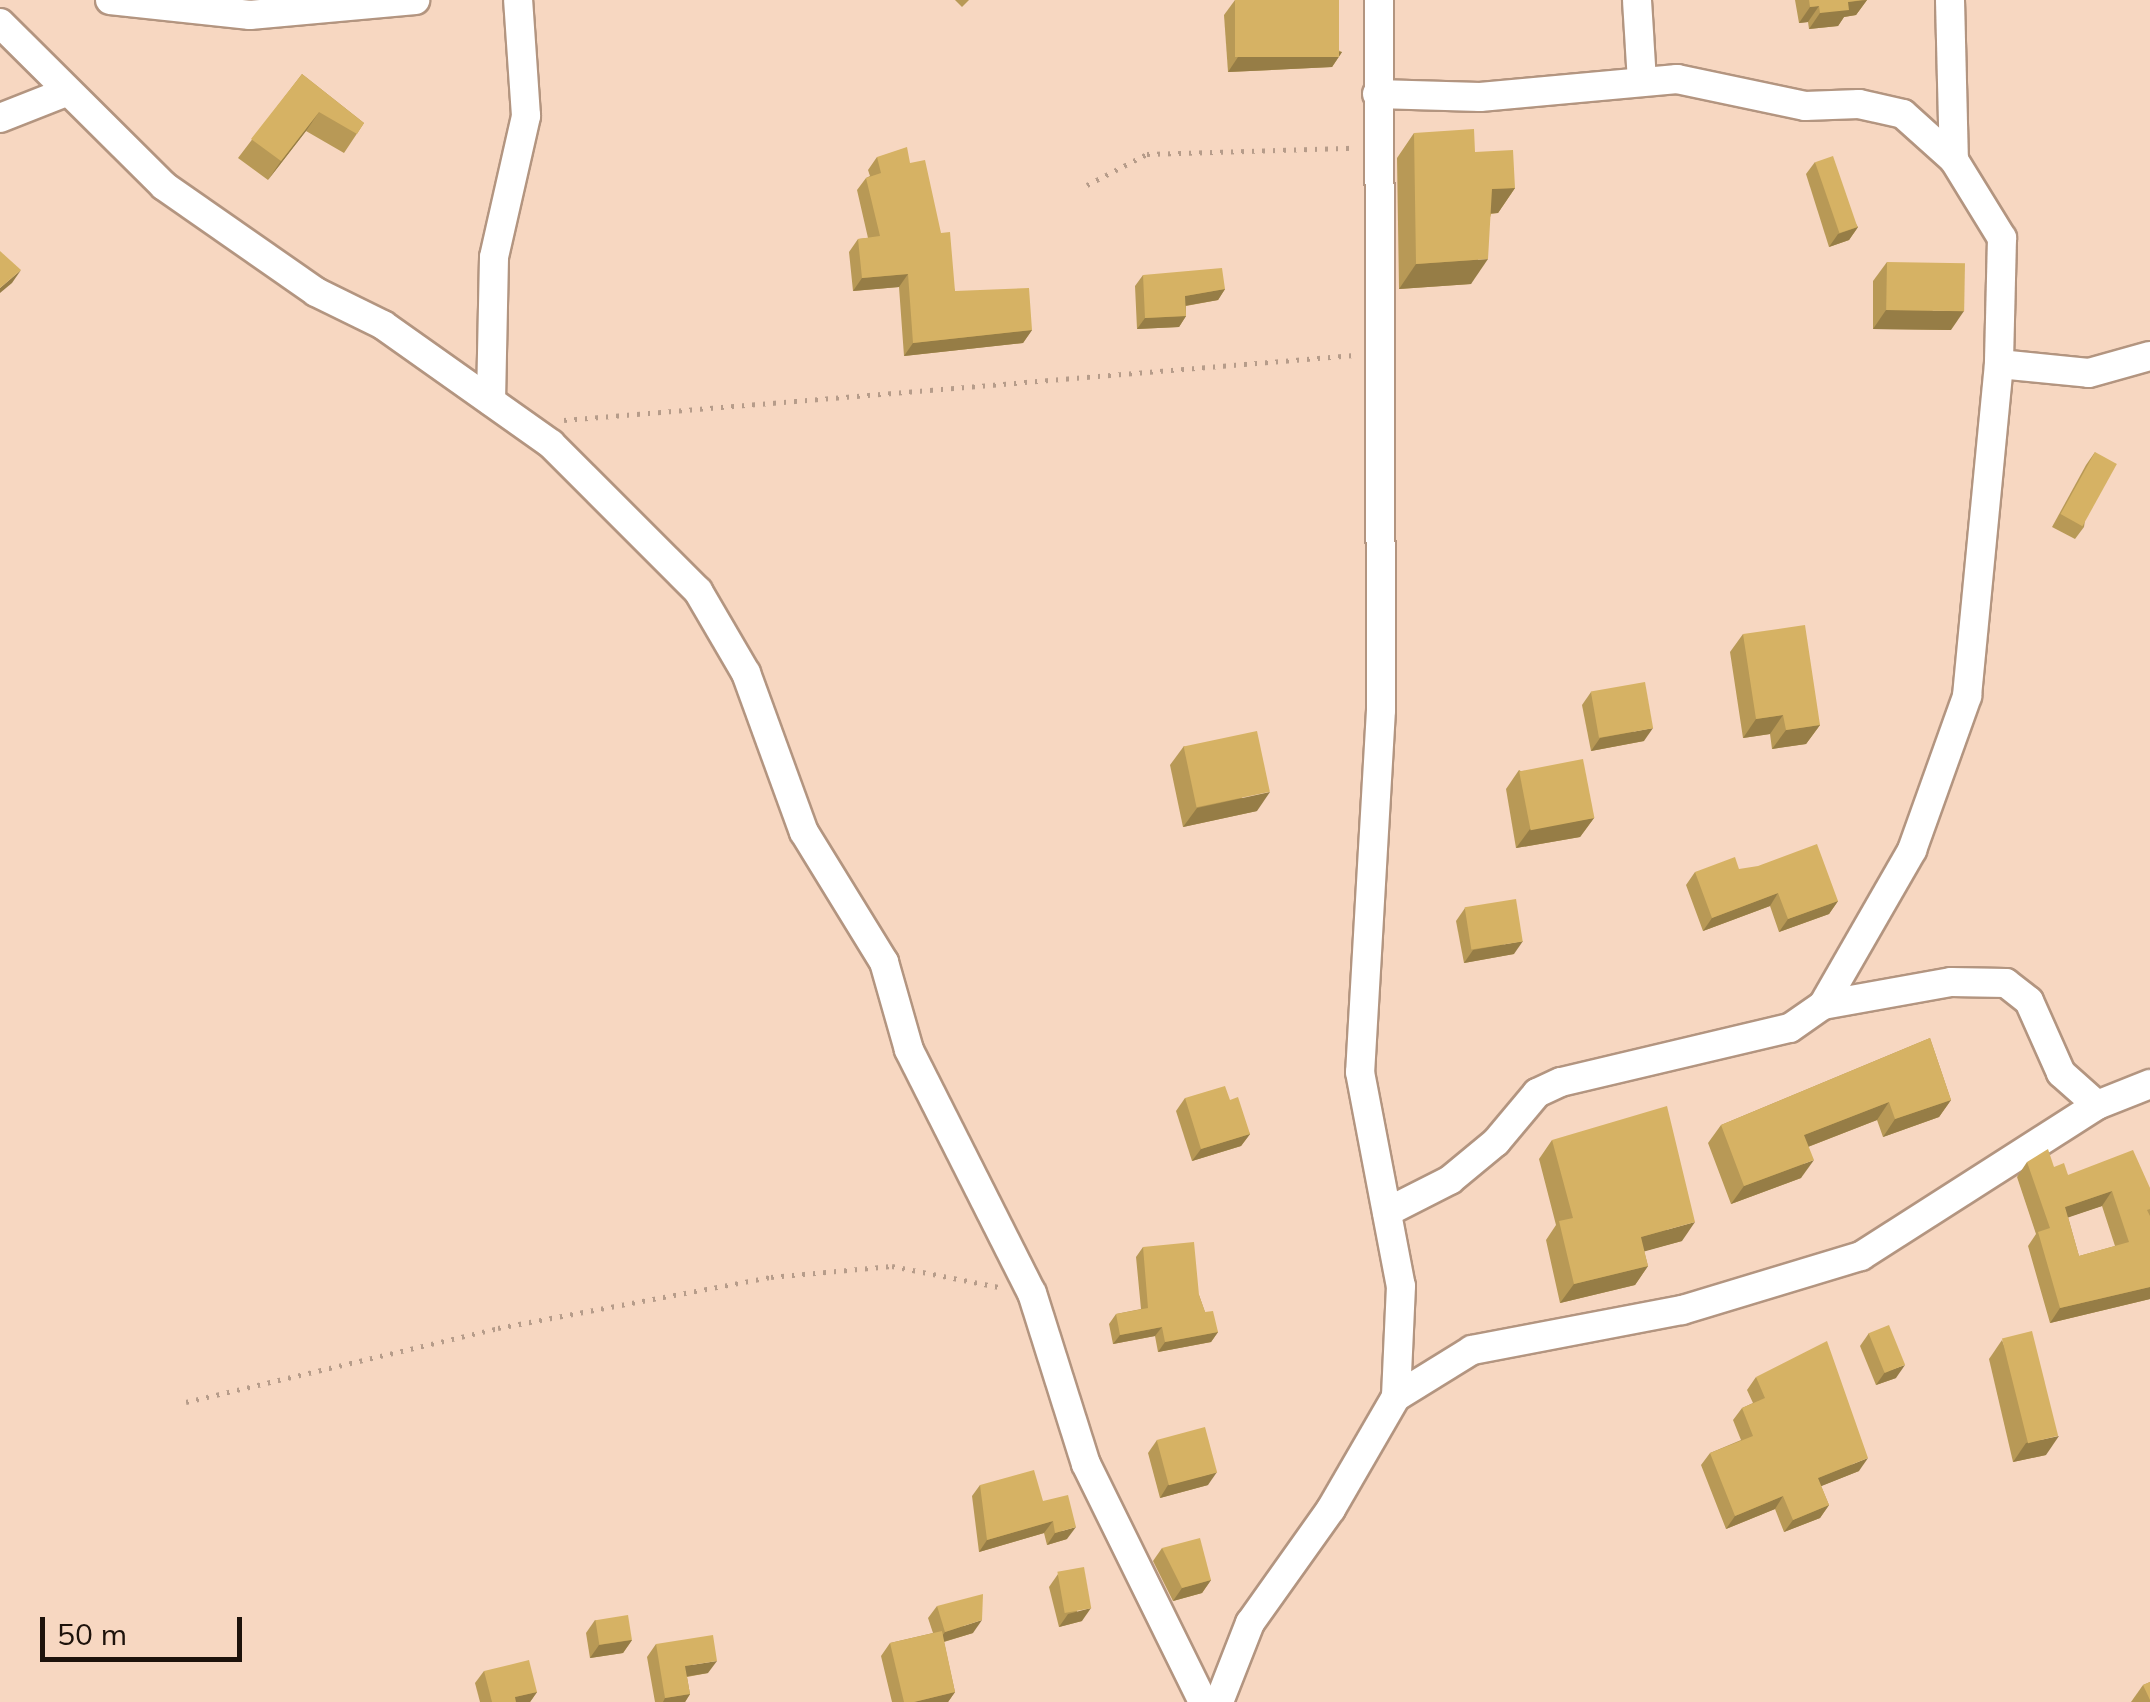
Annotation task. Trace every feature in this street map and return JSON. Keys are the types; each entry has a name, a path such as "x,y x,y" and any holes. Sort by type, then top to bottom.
{"street":[{"path":"110,0 250,15 415,0"},
{"path":"490,402 494,257 526,116 518,0"},
{"path":"1219,1702 1250,1623 1331,1509 1396,1397 1401,1286 1360,1072 1381,710 1379,0"},
{"path":"1637,0 1642,81"},
{"path":"1950,0 1954,160"},
{"path":"0,24 164,186 551,444 698,591 728,637 792,806 822,866 884,962 909,1050 1032,1294 1086,1464 1204,1702"},
{"path":"1377,94 1480,96 1642,81 1704,82 1805,106 1859,104 1903,114 1954,160 2002,238 1998,364 1967,696 1912,850 1823,1005"},
{"path":"0,118 66,92"},
{"path":"1998,364 2089,373 2150,356"},
{"path":"1387,1212 1450,1180 1496,1142 1537,1093 1561,1082 1790,1028 1823,1005 1951,982 2006,983 2029,1002 2061,1073 2097,1106"},
{"path":"1396,1397 1472,1350 1682,1310 1861,1256 2097,1106 2150,1084"}],"path":[{"path":"1087,185 1147,154 1377,146"},
{"path":"519,422 667,416 1034,376 1378,353"},
{"path":"186,1402 498,1328 770,1278 892,1266 1032,1294"}],"building":[{"path":"1235,0 1339,0 1339,57 1235,57"},
{"path":"1809,0 1862,0 1848,2 1849,10 1820,13 1819,6 1810,7"},
{"path":"302,74 364,123 357,134 319,112 281,161 251,139"},
{"path":"1474,129 1475,152 1513,150 1515,188 1492,189 1488,259 1416,264 1414,133"},
{"path":"907,147 910,163 925,160 941,233 950,232 955,291 1029,288 1032,330 913,343 908,274 862,278 858,239 880,236 866,178 881,173 877,157"},
{"path":"1833,156 1857,227 1839,233 1815,162"},
{"path":"0,251 21,270 0,288"},
{"path":"1887,262 1965,263 1964,311 1886,310"},
{"path":"1222,268 1225,289 1185,296 1186,316 1145,318 1143,275"},
{"path":"2095,452 2117,464 2082,526 2061,514"},
{"path":"1805,625 1820,725 1786,730 1783,715 1756,719 1743,634"},
{"path":"1645,682 1653,728 1599,738 1591,692"},
{"path":"1257,731 1270,792 1197,807 1184,747"},
{"path":"1583,759 1594,818 1531,830 1519,771"},
{"path":"1817,844 1838,901 1788,919 1778,893 1712,918 1695,872 1735,857 1739,869 1758,866"},
{"path":"1516,899 1523,941 1471,950 1465,907"},
{"path":"1930,1038 1951,1100 1895,1119 1889,1102 1804,1135 1814,1160 1744,1186 1721,1125"},
{"path":"1225,1086 1230,1100 1238,1097 1250,1134 1201,1149 1185,1098"},
{"path":"1667,1106 1695,1222 1641,1237 1648,1266 1574,1284 1559,1221 1573,1218 1552,1140"},
{"path":"2048,1149 2054,1167 2064,1163 2068,1175 2133,1150 2150,1188 2150,1287 2060,1308 2038,1232 2050,1228 2027,1162","holes":["2112,1191 2129,1242 2079,1256 2065,1207"]},
{"path":"1194,1242 1199,1295 1205,1312 1213,1311 1218,1332 1165,1342 1162,1327 1120,1335 1116,1314 1148,1308 1143,1247"},
{"path":"1889,1325 1905,1365 1885,1373 1869,1333"},
{"path":"2032,1331 2058,1436 2028,1443 2002,1338"},
{"path":"1827,1341 1868,1458 1818,1478 1829,1505 1793,1520 1783,1496 1735,1516 1710,1453 1753,1436 1742,1408 1765,1398 1756,1377"},
{"path":"1205,1427 1217,1472 1169,1485 1157,1440"},
{"path":"1034,1470 1043,1501 1068,1495 1076,1527 1055,1533 1053,1521 987,1540 980,1485"},
{"path":"1200,1538 1211,1580 1182,1588 1162,1548"},
{"path":"1084,1567 1091,1608 1065,1613 1057,1572"},
{"path":"983,1594 982,1620 945,1632 937,1606"},
{"path":"628,1615 632,1640 599,1645 595,1620"},
{"path":"942,1631 955,1692 904,1702 890,1643"},
{"path":"713,1635 717,1661 685,1666 690,1694 665,1698 656,1644"},
{"path":"529,1660 537,1692 515,1697 516,1702 492,1702 484,1671"},
{"path":"2150,1682 2150,1700 2143,1685"}]}
